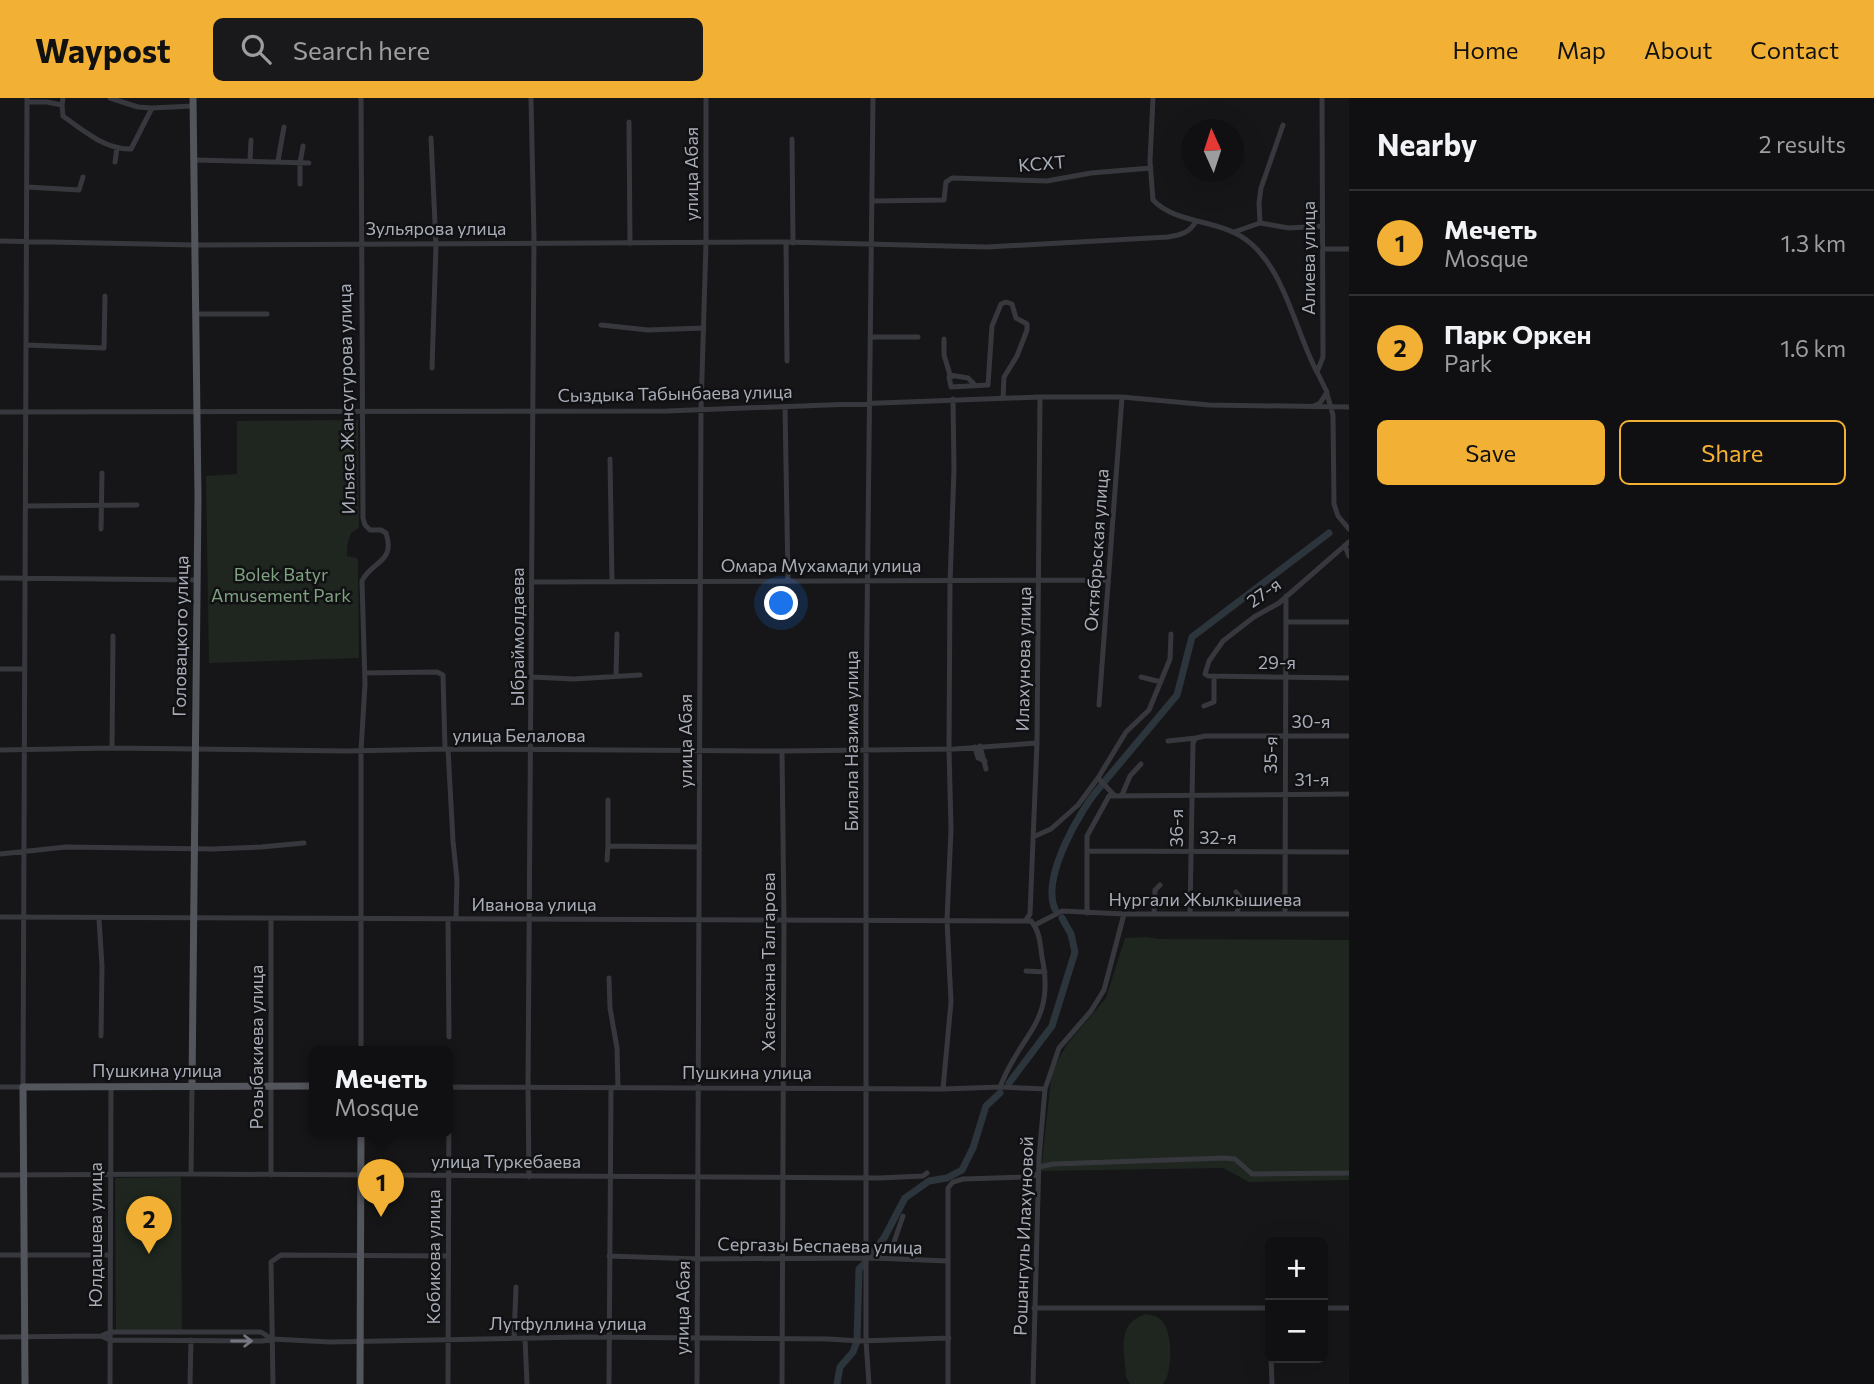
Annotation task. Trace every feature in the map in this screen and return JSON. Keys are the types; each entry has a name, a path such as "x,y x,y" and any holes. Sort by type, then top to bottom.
{"main road":[{"name":"Головацкого улица","path":"192,1086 198,497 193,102"},
{"name":"Пушкина улица","path":"23,1087 309,1086"},
{"path":"23,1087 25,1384"},
{"path":"360,1384 361,1137"}],"street":[{"path":"110,98 138,107 152,108 193,102"},
{"name":"Ильяса Жансугурова улица","path":"361,98 363,518 370,530 386,533 388,547 383,561 368,572 362,581 365,673 361,751 361,1046"},
{"name":"Ыбраймолдаева","path":"529,1177 534,243 531,98"},
{"name":"улица Абая","path":"697,1384 701,409 706,243 706,98"},
{"name":"Билала Назима улица","path":"869,1384 863,1341 868,1258 866,749 873,98"},
{"path":"1153,98 1153,200 1160,207 1234,232 1259,251 1270,264 1327,392 1337,405 1348,408"},
{"name":"Алиева улица","path":"1317,372 1323,358 1322,98"},
{"path":"23,1087 27,100 63,101 63,116 87,133 117,148 131,149 152,108"},
{"path":"629,122 630,244"},
{"path":"1260,223 1261,188 1283,125"},
{"path":"278,162 284,127"},
{"path":"431,138 436,244 432,368"},
{"path":"787,361 792,139"},
{"path":"250,160 251,140"},
{"path":"300,184 303,146"},
{"path":"115,162 117,148"},
{"path":"195,160 309,163"},
{"name":"КСХТ","path":"873,201 944,200 946,182 952,178 1047,181 1091,173 1151,168"},
{"path":"27,187 79,190 83,177"},
{"path":"872,244 987,247 1168,237 1185,233 1196,221"},
{"path":"1234,232 1260,223 1289,228 1323,226"},
{"name":"Зульярова улица","path":"0,241 196,245 872,244"},
{"path":"1323,249 1349,249"},
{"path":"26,345 104,348 106,296"},
{"path":"954,376 949,377 951,387 988,385 993,319 1000,304 1012,304 1016,318 1027,324 1027,330 1014,363 1003,377 1003,398"},
{"path":"196,314 267,314"},
{"path":"601,325 648,330 704,328"},
{"path":"870,337 918,337"},
{"path":"944,339 946,364 950,375 968,378 975,385 990,387 991,398"},
{"path":"1311,407 1320,403 1327,392"},
{"path":"1327,392 1333,415 1334,504 1338,516 1349,529"},
{"name":"Сыздыка Табынбаева улица","path":"0,411 701,409 1040,397 1122,397 1209,405 1348,408"},
{"name":"Илахунова улица","path":"1026,920 1030,914 1037,743 1040,397"},
{"name":"Октябрьская улица","path":"1099,705 1122,397"},
{"path":"943,1089 951,1002 947,920 951,853 949,749 953,399"},
{"path":"785,407 788,580"},
{"path":"610,459 612,582"},
{"path":"101,529 102,473"},
{"path":"26,506 137,505"},
{"path":"1347,544 1349,556"},
{"name":"27-я","path":"1205,674 1209,661 1223,641 1286,596 1347,544"},
{"path":"0,578 197,580"},
{"name":"Омара Мухамади улица","path":"533,582 1108,580"},
{"name":"35-я","path":"1285,914 1286,596"},
{"path":"1286,622 1349,622"},
{"path":"616,676 617,634"},
{"path":"1033,837 1051,829 1077,805 1098,778 1126,733 1149,710 1170,659 1171,634"},
{"path":"112,748 113,636"},
{"path":"0,669 25,668"},
{"path":"365,673 438,672 443,676 457,880 456,919"},
{"name":"29-я","path":"1205,674 1349,678"},
{"path":"532,677 574,679 640,675"},
{"path":"1204,706 1214,702 1214,676"},
{"path":"1141,677 1161,682"},
{"name":"30-я","path":"1168,741 1192,740 1205,736 1349,736"},
{"name":"36-я","path":"1191,913 1192,740"},
{"name":"улица Белалова","path":"0,750 195,748 361,751 782,751 949,749 1037,743"},
{"path":"977,746 978,758 985,761 986,769"},
{"name":"Хасенхана Талгарова","path":"782,751 782,1384"},
{"path":"1122,795 1130,776 1142,764"},
{"path":"1087,913 1087,836 1109,796 1114,795 1098,778"},
{"name":"31-я","path":"1114,795 1349,794"},
{"path":"607,860 608,800"},
{"path":"0,854 66,847 261,848 304,843"},
{"path":"608,846 699,848"},
{"name":"32-я","path":"1087,851 1349,852"},
{"path":"1154,914 1155,890 1160,885"},
{"path":"1236,892 1241,898 1237,913"},
{"name":"Нургали Жылкышиева","path":"1035,925 1062,911 1124,915 1349,914"},
{"name":"Рошангуль Илахуновой","path":"1033,1384 1038,1174 1045,1089 1059,1048 1091,1011 1104,990 1124,915"},
{"name":"Иванова улица","path":"0,917 1026,920 1035,925"},
{"path":"99,919 102,966 101,1036"},
{"name":"Розыбакиева улица","path":"271,919 271,1175"},
{"path":"448,919 449,1037"},
{"path":"1000,1087 1042,1011 1047,994 1038,929 1035,925"},
{"path":"1026,971 1045,972"},
{"path":"609,978 611,1027 617,1048 610,1177 609,1384"},
{"name":"Головацкого улица","path":"191,1174 192,1086"},
{"name":"Пушкина улица","path":"0,1087 23,1087"},
{"name":"Юлдашева улица","path":"110,1384 111,1087"},
{"name":"Пушкина улица","path":"453,1087 1045,1089"},
{"name":"Кобикова улица","path":"447,1137 448,1384"},
{"path":"1039,1167 1053,1164 1217,1158 1235,1159 1252,1174 1349,1173"},
{"name":"улица Туркебаева","path":"0,1175 901,1178 923,1176 927,1173"},
{"path":"948,1384 947,1188 953,1182 963,1179 1038,1174"},
{"path":"868,1258 892,1248 903,1216"},
{"path":"0,1255 110,1255"},
{"path":"273,1384 271,1262 274,1258 281,1255 449,1256"},
{"name":"Сергазы Беспаева улица","path":"609,1256 948,1261"},
{"path":"514,1338 516,1287"},
{"path":"1034,1308 1265,1308"},
{"path":"1328,1308 1349,1308"},
{"name":"Лутфуллина улица","path":"0,1337 101,1336 110,1332 261,1332 272,1339"},
{"path":"190,1334 191,1384"},
{"name":"Лутфуллина улица","path":"101,1336 110,1340 272,1339 361,1342 514,1338 863,1341 948,1338"},
{"path":"525,1338 527,1384"},
{"path":"1272,1363 1272,1384"}],"green space":[{"name":"Bolek Batyr Amusement Park","path":"358,420 359,528 351,533 347,556 357,558 358,561 359,658 209,663 206,476 237,474 237,421"},
{"path":"1125,938 1349,940 1349,1180 1249,1182 1223,1168 1041,1171 1052,1070 1068,1043 1106,998"},
{"path":"181,1177 182,1331 116,1331 115,1178"},
{"path":"1146,1314 1159,1319 1168,1333 1170,1362 1163,1384 1130,1384 1126,1377 1126,1331 1136,1318"}],"waterway":[{"path":"1105,781 1177,695 1192,637 1329,533"},
{"path":"1055,909 1053,880 1058,863 1074,827 1101,786"},
{"path":"1009,1083 1052,1026 1075,952 1071,934 1062,918"},
{"path":"870,1256 884,1238 905,1198 929,1181 947,1178 962,1170 973,1148 986,1106 1000,1093"},
{"path":"837,1384 840,1367 853,1352 857,1341 859,1269 864,1264"}],"place":[{"name":"Мечеть","path":"381,1217"},
{"name":"Парк Оркен","path":"149,1254"}]}
